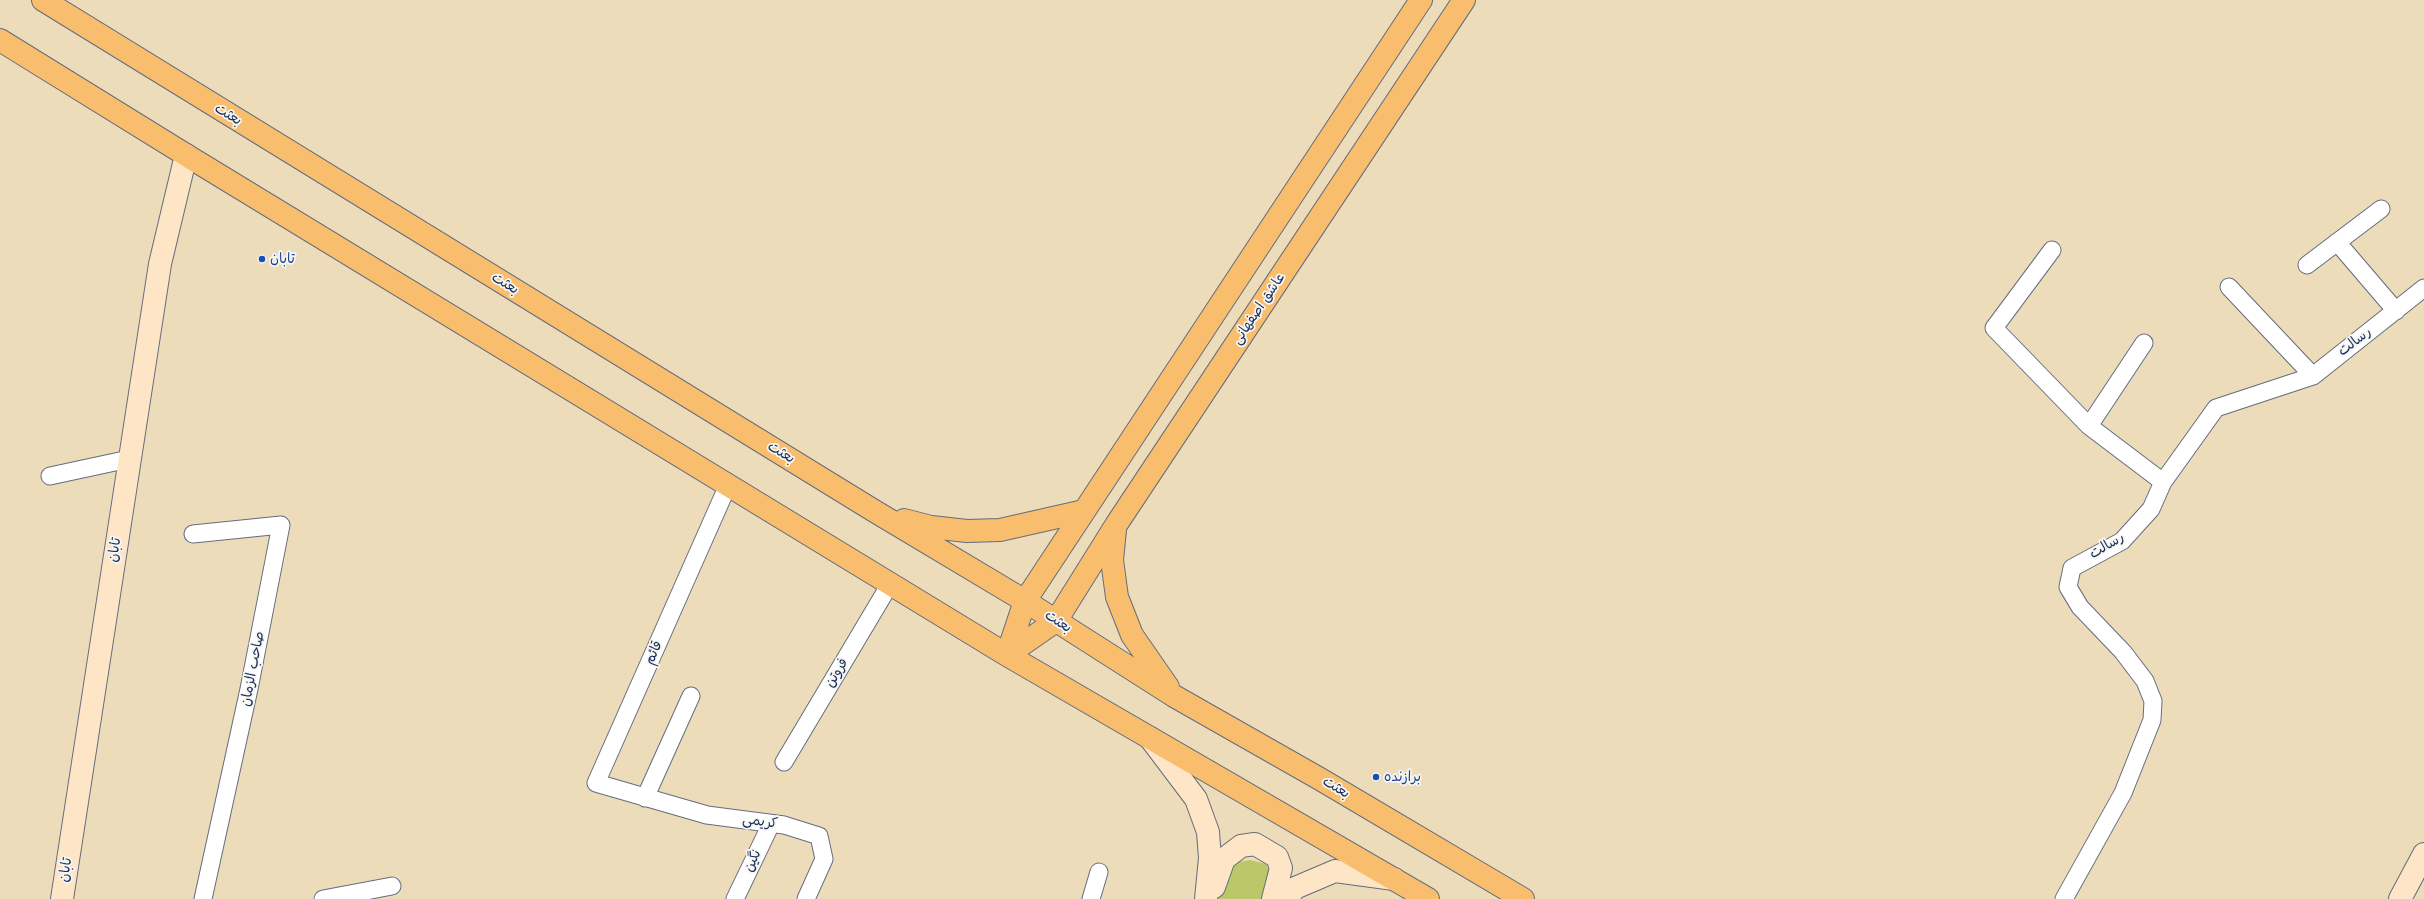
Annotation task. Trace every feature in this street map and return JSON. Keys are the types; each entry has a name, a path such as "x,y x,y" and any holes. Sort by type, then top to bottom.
{"main road":[{"name":"بعثت","path":"43,0 876,512 1025,601 1174,696 1320,779 1523,899"},
{"path":"1007,655 1025,601 1421,0"},
{"name":"عاشق اصفهانی","path":"1056,621 1116,525 1464,0"},
{"path":"0,40 1007,655 1428,899"},
{"path":"876,512 932,527 967,531 1000,530 1084,511"},
{"path":"1116,525 1112,560 1117,597 1132,636 1174,696"},
{"path":"1007,655 1056,621"}],"street":[{"name":"تابان","path":"62,899 160,264 186,155"},
{"path":"2307,265 2381,208"},
{"path":"2337,242 2396,311"},
{"path":"2052,250 1994,328 2089,426 2163,482"},
{"path":"2230,286 2313,376"},
{"name":"رسالت","path":"2064,899 2123,793 2152,720 2153,701 2145,681 2123,652 2080,607 2068,587 2072,568 2122,541 2151,509 2163,482 2216,408 2313,376 2424,288"},
{"path":"2089,426 2144,343"},
{"path":"50,476 129,459"},
{"name":"قائم","path":"640,796 596,783 728,485"},
{"name":"صاحب الزمان","path":"193,534 281,525 249,690 204,899"},
{"name":"فروتن","path":"784,762 890,584"},
{"path":"640,796 691,696"},
{"path":"1150,738 1196,799 1208,832 1210,858 1206,899"},
{"name":"کریمی","path":"640,796 707,815 771,824 819,836 824,859 806,899"},
{"name":"نگین","path":"735,899 771,824"},
{"path":"1209,899 1224,859 1241,846 1255,844 1276,857 1281,868 1273,899"},
{"path":"2400,899 2424,854"},
{"path":"1286,899 1295,888 1335,871 1394,880"},
{"path":"1090,899 1099,872"},
{"path":"323,899 351,896 392,886"}],"green space":[{"path":"1250,860 1267,864 1270,880 1263,899 1217,899 1232,863"}],"place":[{"name":"تابان","path":"262,259"},
{"name":"برازنده","path":"1376,777"}]}
